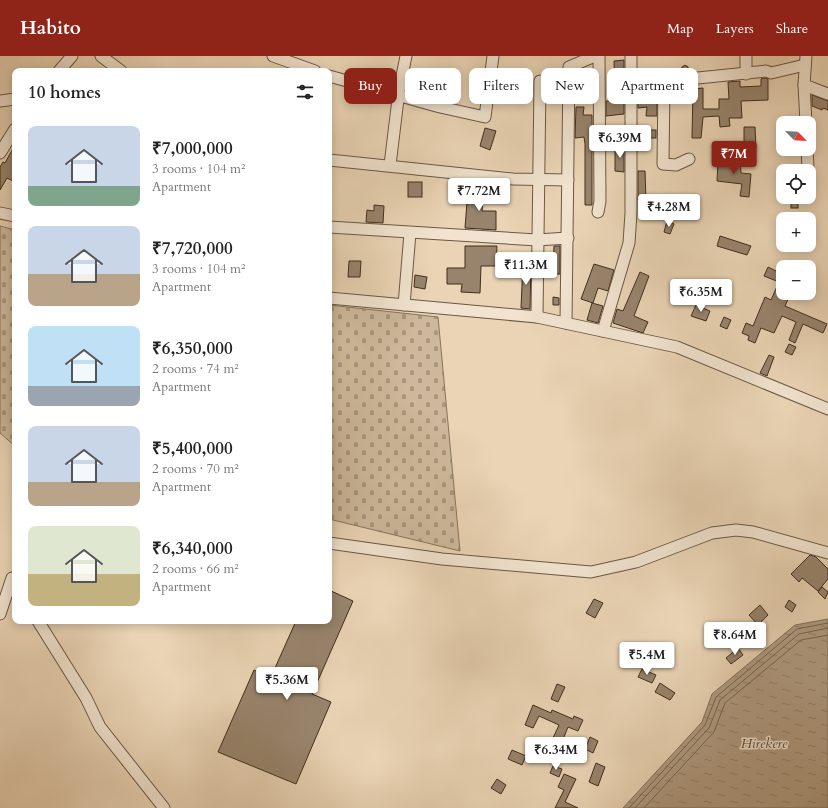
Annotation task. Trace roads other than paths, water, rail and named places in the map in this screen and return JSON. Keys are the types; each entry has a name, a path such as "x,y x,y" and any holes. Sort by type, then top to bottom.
{"street":[{"path":"62,68 72,56"},
{"path":"101,56 117,68"},
{"path":"273,56 307,68"},
{"path":"390,165 398,95 406,56"},
{"path":"332,77 440,107 485,116 493,56"},
{"path":"566,323 569,67 595,56"},
{"path":"598,212 600,201 599,56"},
{"path":"603,331 629,243 631,213 631,56"},
{"path":"746,56 746,74"},
{"path":"689,159 676,165 664,164 664,84 688,79 766,71 771,73 805,60 804,85 806,116"},
{"path":"537,317 540,81"},
{"path":"804,85 828,94"},
{"path":"0,101 12,99"},
{"path":"0,153 12,134"},
{"path":"332,160 390,165 513,179 568,180"},
{"path":"0,213 12,215"},
{"path":"332,228 537,240 568,238"},
{"path":"404,305 410,233"},
{"path":"332,298 537,317 677,347 828,409"},
{"path":"332,543 442,559 591,572 636,562 712,533 736,530 753,532 828,552"},
{"path":"0,614 12,578"},
{"path":"40,624 86,698 100,727 164,808"}],"water":[{"name":"Hirekere","path":"828,619 828,808 623,808 702,722 712,694 795,625"}]}
